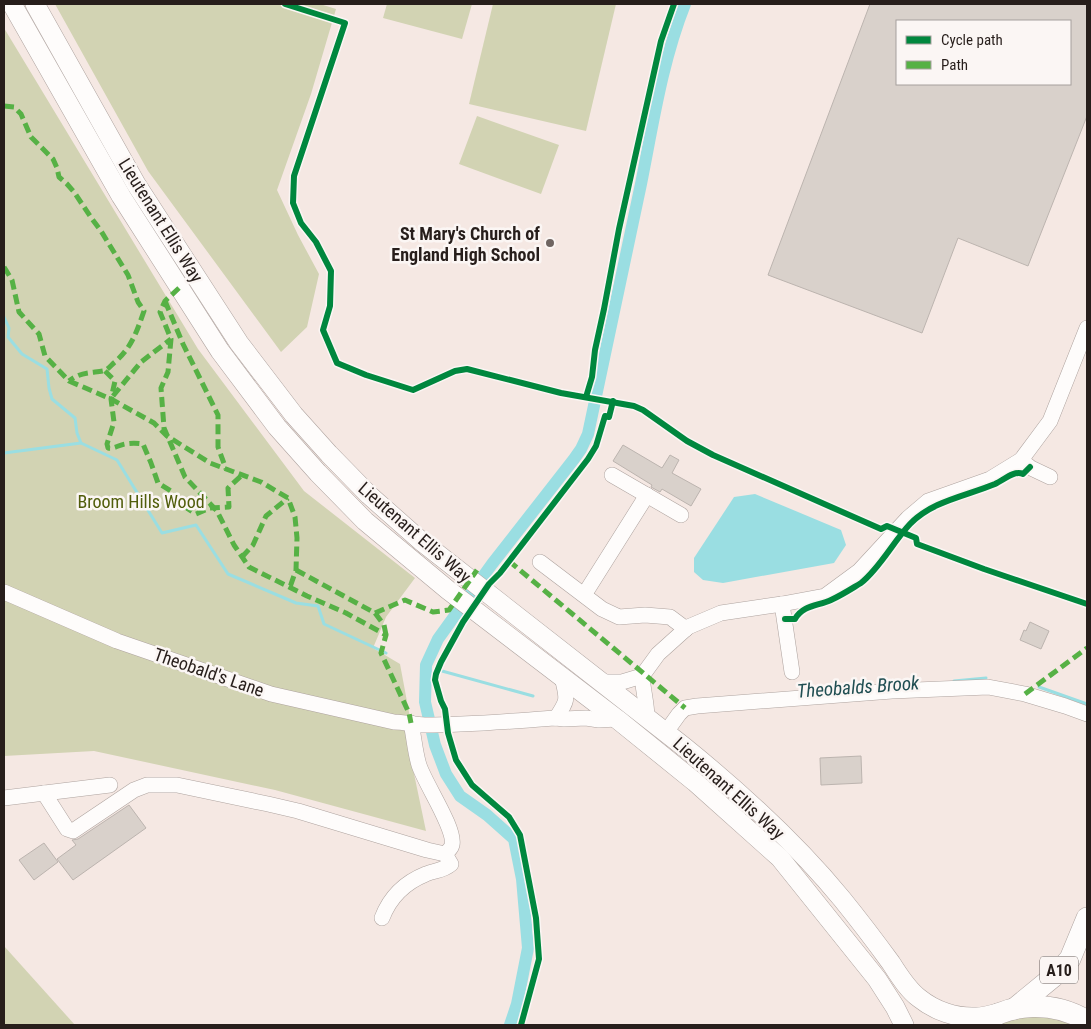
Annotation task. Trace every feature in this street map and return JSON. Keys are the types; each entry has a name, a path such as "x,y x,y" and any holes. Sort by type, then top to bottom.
{"highway":[{"name":"A10","path":"1007,1011 1053,977 1070,959 1087,918"},
{"path":"980,1025 1007,1011 1037,1006 1057,1008 1087,1021"}],"main road":[{"name":"Lieutenant Ellis Way","path":"12,4 121,196 220,352 277,427 364,521 448,590 617,719 695,782 780,858 877,979 904,1025"},
{"name":"Lieutenant Ellis Way","path":"35,4 136,184 239,343 294,415 329,454 377,502 421,541 666,732 760,812 805,857 842,900 918,998 936,1009 951,1015 976,1017 1007,1011"}],"street":[{"path":"602,682 622,682 642,676 658,654 688,627 721,613 825,596 859,571 908,518 928,501 990,479 1021,460 1050,421 1087,328"},
{"path":"1021,460 1050,477"},
{"path":"612,474 681,516"},
{"path":"584,595 647,495"},
{"path":"540,562 602,609 619,618 670,617 686,629"},
{"name":"Theobald's Lane","path":"4,592 117,641 271,694 394,722 416,724 443,725 556,718"},
{"path":"782,604 792,672"},
{"path":"642,676 647,718"},
{"path":"562,678 566,699 556,718 617,719"},
{"path":"666,732 685,708 892,691 988,687 1025,694 1087,714"},
{"path":"416,724 419,764 425,781 450,828 452,845 445,854"},
{"path":"44,793 67,830 73,831 134,790 147,785 177,784 291,810 445,854 451,864 446,868 426,874 404,886 393,898 382,918"},
{"path":"4,798 110,786"}],"green space":[{"path":"55,4 320,4 336,9 311,94 277,190 319,274 307,327 281,352 148,171"},
{"path":"387,4 472,4 462,39 383,18"},
{"path":"493,4 616,4 586,131 469,104"},
{"name":"Broom Hills Wood","path":"4,28 198,349 304,491 415,578 386,617 373,648 400,664 411,723 404,726 426,831 275,790 94,751 4,756"},
{"path":"477,116 559,145 541,194 459,164"},
{"path":"4,946 75,1025 4,1025"},
{"path":"1040,1015 1077,1025 993,1025 1003,1020"}],"water":[{"path":"755,494 841,530 846,545 834,563 723,583 703,580 694,572 694,558 734,497"}],"building":[{"path":"870,4 1087,4 1087,116 1028,266 958,238 922,333 768,275"},
{"path":"623,445 662,468 670,455 679,460 672,473 701,489 691,506 662,489 660,492 651,487 652,485 613,461"},
{"path":"1030,622 1049,631 1041,649 1020,640"},
{"path":"861,756 862,783 821,785 820,758"},
{"path":"129,805 146,828 73,880 57,859 76,845 72,840 78,839"},
{"path":"44,843 58,862 34,880 19,860"}],"waterway":[{"path":"510,1025 517,1004 528,948 522,879 514,839 487,815 460,796 446,774 435,745 425,702 426,665 438,639 492,564 574,459 588,434 659,93 670,48 685,4"},
{"name":"Theobalds Brook","path":"4,317 9,328 8,337 22,354 47,369 52,399 75,418 77,433 81,443 117,460 162,533 196,525 228,574 296,603 318,606 324,624 386,653"},
{"path":"4,453 81,443"},
{"name":"Theobalds Brook","path":"442,671 533,696"},
{"name":"Theobalds Brook","path":"954,681 986,678"},
{"name":"Theobalds Brook","path":"1039,687 1087,704"}],"marked path":[{"path":"4,106 14,107 21,114 31,137 53,159 59,177 74,192 128,275 138,302 144,311 130,345 108,369 81,374 69,381"},
{"path":"4,267 12,280 19,312 39,334 45,356 69,381 111,399 154,423 167,436 210,463 261,482 288,498 295,517 297,538 296,570 290,587"},
{"path":"179,288 165,301 160,312 171,339 168,372 161,388 164,428 185,477 217,511 234,545 249,567 346,613 386,635 381,653 409,713 411,723"},
{"path":"165,301 183,344 218,415 218,447 226,469"},
{"path":"113,396 141,362 171,339"},
{"path":"105,371 115,381 111,399 114,422 107,444 108,448 123,444 143,444 158,483 171,491 188,509 196,514 210,508 229,507 228,488 242,475"},
{"path":"242,557 253,545 266,516 288,498"},
{"path":"509,561 685,708"},
{"path":"296,570 375,613 384,625 386,635"},
{"path":"375,613 405,600 433,612 449,610 477,570"},
{"path":"1025,694 1087,648"}],"cycle path":[{"path":"285,4 345,23 294,176 293,203 301,223 316,242 331,271 330,306 323,330 337,363 366,375 413,390 455,371 467,369 561,393 634,406 643,410 687,441 713,455 881,529 887,526 916,538 917,544 1087,604"},
{"path":"586,397 592,377 595,350 619,229 661,41 674,4"},
{"path":"521,1025 539,959 536,918 520,835 509,817 472,785 456,760 448,733 445,709 435,680 441,662 463,622 489,584 500,573 588,459 596,446 605,416 609,417 613,401"},
{"path":"785,619 795,619 806,608 831,600 861,583 874,570 910,524 928,510 939,504 995,484 1013,474 1023,474 1030,467"}],"place":[{"name":"St Mary's Church of England High School","path":"550,243"}]}
